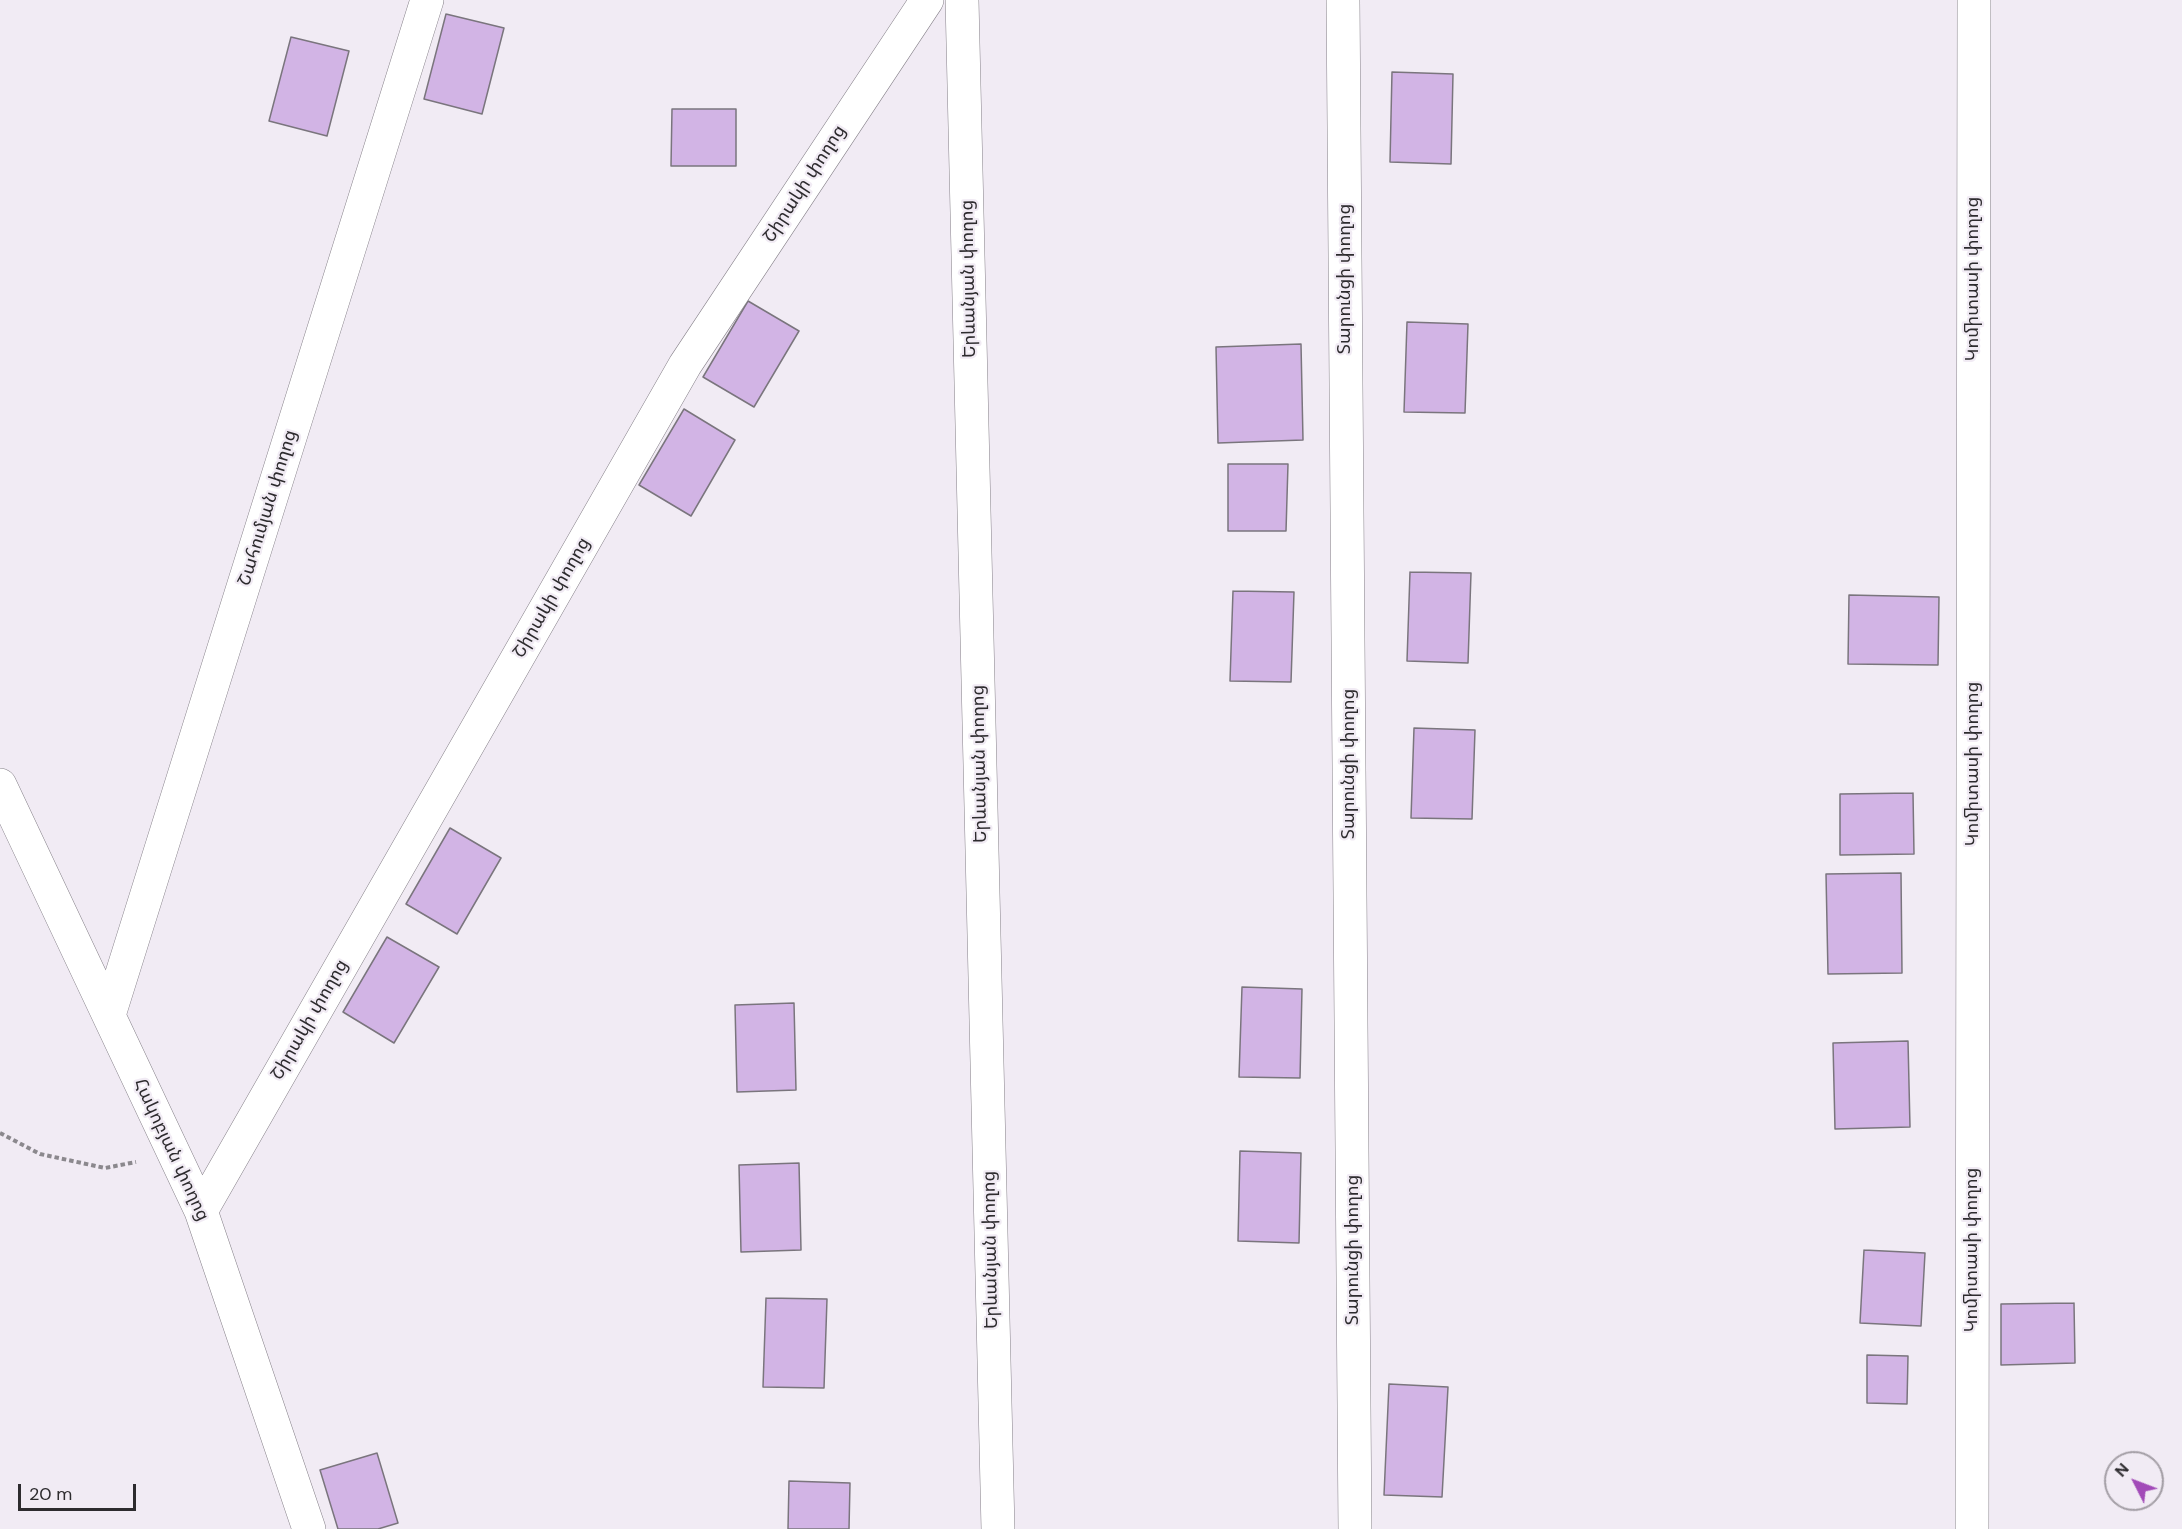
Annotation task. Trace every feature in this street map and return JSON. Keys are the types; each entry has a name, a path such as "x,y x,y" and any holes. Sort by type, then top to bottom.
{"street":[{"name":"Շահումյան փողոց","path":"109,1015 426,0"},
{"name":"Շիրակի փողոց","path":"201,1211 685,365 927,0"},
{"name":"Երևանյան փողոց","path":"962,0 998,1529"},
{"name":"Տարունցի փողոց","path":"1343,0 1355,1529"},
{"name":"Կոմիտասի փողոց","path":"1972,1529 1974,0"},
{"name":"Հակոբյան փողոց","path":"0,785 201,1211 309,1529"}],"path":[{"path":"0,1133 40,1154 105,1168 174,1155"}],"building":[{"path":"446,14 504,28 482,114 424,99"},
{"path":"291,37 349,51 327,136 269,121"},
{"path":"1392,72 1453,74 1451,164 1390,162"},
{"path":"672,109 736,109 736,166 671,166"},
{"path":"748,301 799,331 754,407 703,377"},
{"path":"1407,322 1468,324 1465,413 1404,412"},
{"path":"1301,344 1303,440 1218,443 1216,347"},
{"path":"684,409 735,440 691,516 639,485"},
{"path":"1228,464 1288,464 1286,531 1228,531"},
{"path":"1410,572 1471,573 1468,663 1407,661"},
{"path":"1233,591 1294,592 1291,682 1230,681"},
{"path":"1849,595 1939,597 1938,665 1848,664"},
{"path":"1414,728 1475,730 1472,819 1411,818"},
{"path":"1913,793 1914,854 1840,855 1840,794"},
{"path":"450,828 501,858 457,934 406,904"},
{"path":"1901,873 1902,973 1828,974 1826,874"},
{"path":"387,937 439,967 394,1043 343,1012"},
{"path":"1242,987 1302,989 1300,1078 1239,1077"},
{"path":"794,1003 796,1090 737,1092 735,1005"},
{"path":"1908,1041 1910,1127 1835,1129 1833,1043"},
{"path":"1240,1151 1301,1153 1299,1243 1238,1241"},
{"path":"799,1163 801,1250 741,1252 739,1165"},
{"path":"1864,1250 1925,1253 1921,1326 1860,1323"},
{"path":"766,1298 827,1299 824,1388 763,1387"},
{"path":"2074,1303 2075,1363 2001,1365 2001,1304"},
{"path":"1867,1355 1908,1356 1907,1404 1867,1403"},
{"path":"1389,1384 1448,1387 1442,1497 1384,1495"},
{"path":"377,1453 398,1523 378,1529 338,1529 320,1470"},
{"path":"789,1481 850,1483 849,1529 788,1529"}]}
